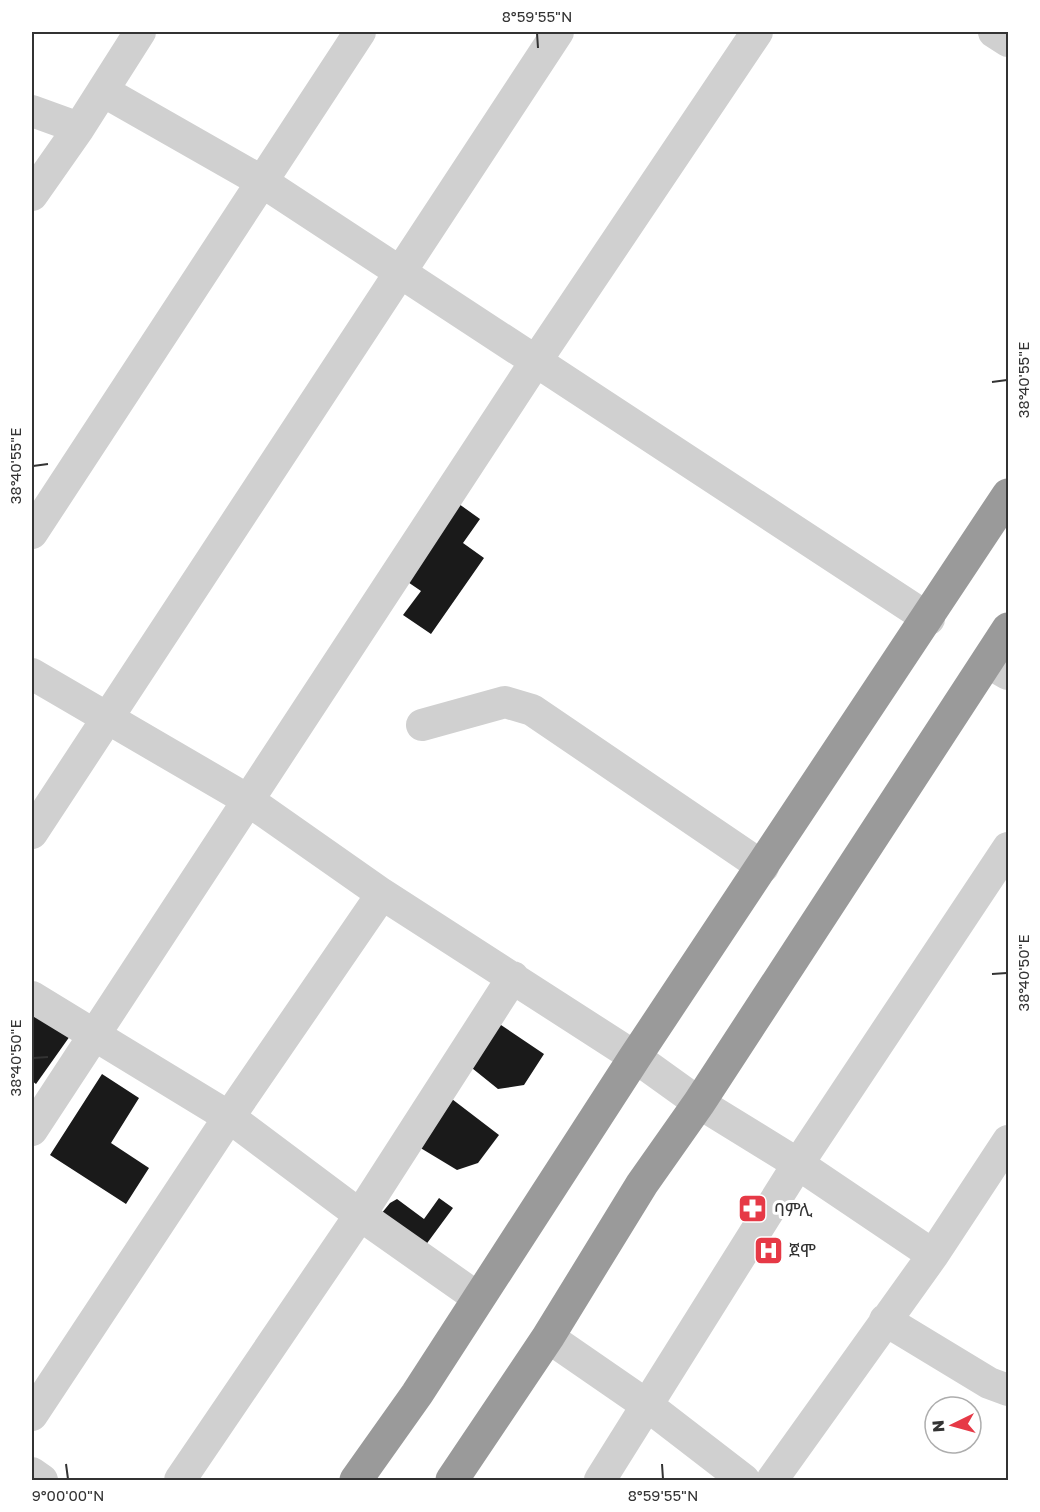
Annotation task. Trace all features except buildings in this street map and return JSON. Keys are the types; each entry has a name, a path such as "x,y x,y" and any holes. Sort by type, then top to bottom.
{"highway":[{"path":"356,1480 417,1394 635,1057 929,619 1008,495"},
{"path":"452,1480 548,1337 642,1184 998,668 1008,629"}],"street":[{"path":"32,195 79,128 140,32"},
{"path":"32,532 360,32"},
{"path":"32,833 558,32"},
{"path":"32,1130 536,361 757,32"},
{"path":"994,32 1008,41"},
{"path":"103,91 261,181 929,619"},
{"path":"32,111 79,128"},
{"path":"32,674 248,800 382,894 513,977 635,1057 699,1103 798,1164 933,1255"},
{"path":"422,726 505,702 532,710 763,867"},
{"path":"600,1480 798,1164 1008,848"},
{"path":"32,1415 229,1117 382,894"},
{"path":"180,1480 360,1215 513,977"},
{"path":"32,997 229,1117 360,1215 478,1298"},
{"path":"772,1480 933,1255 1008,1141"},
{"path":"885,1320 989,1383 1008,1390"},
{"path":"548,1337 648,1406 744,1480"},
{"path":"32,1473 42,1480"}],"place":[{"name":"ባምሊ","path":"753,1209"},
{"name":"ጀሞ","path":"768,1250"}]}
